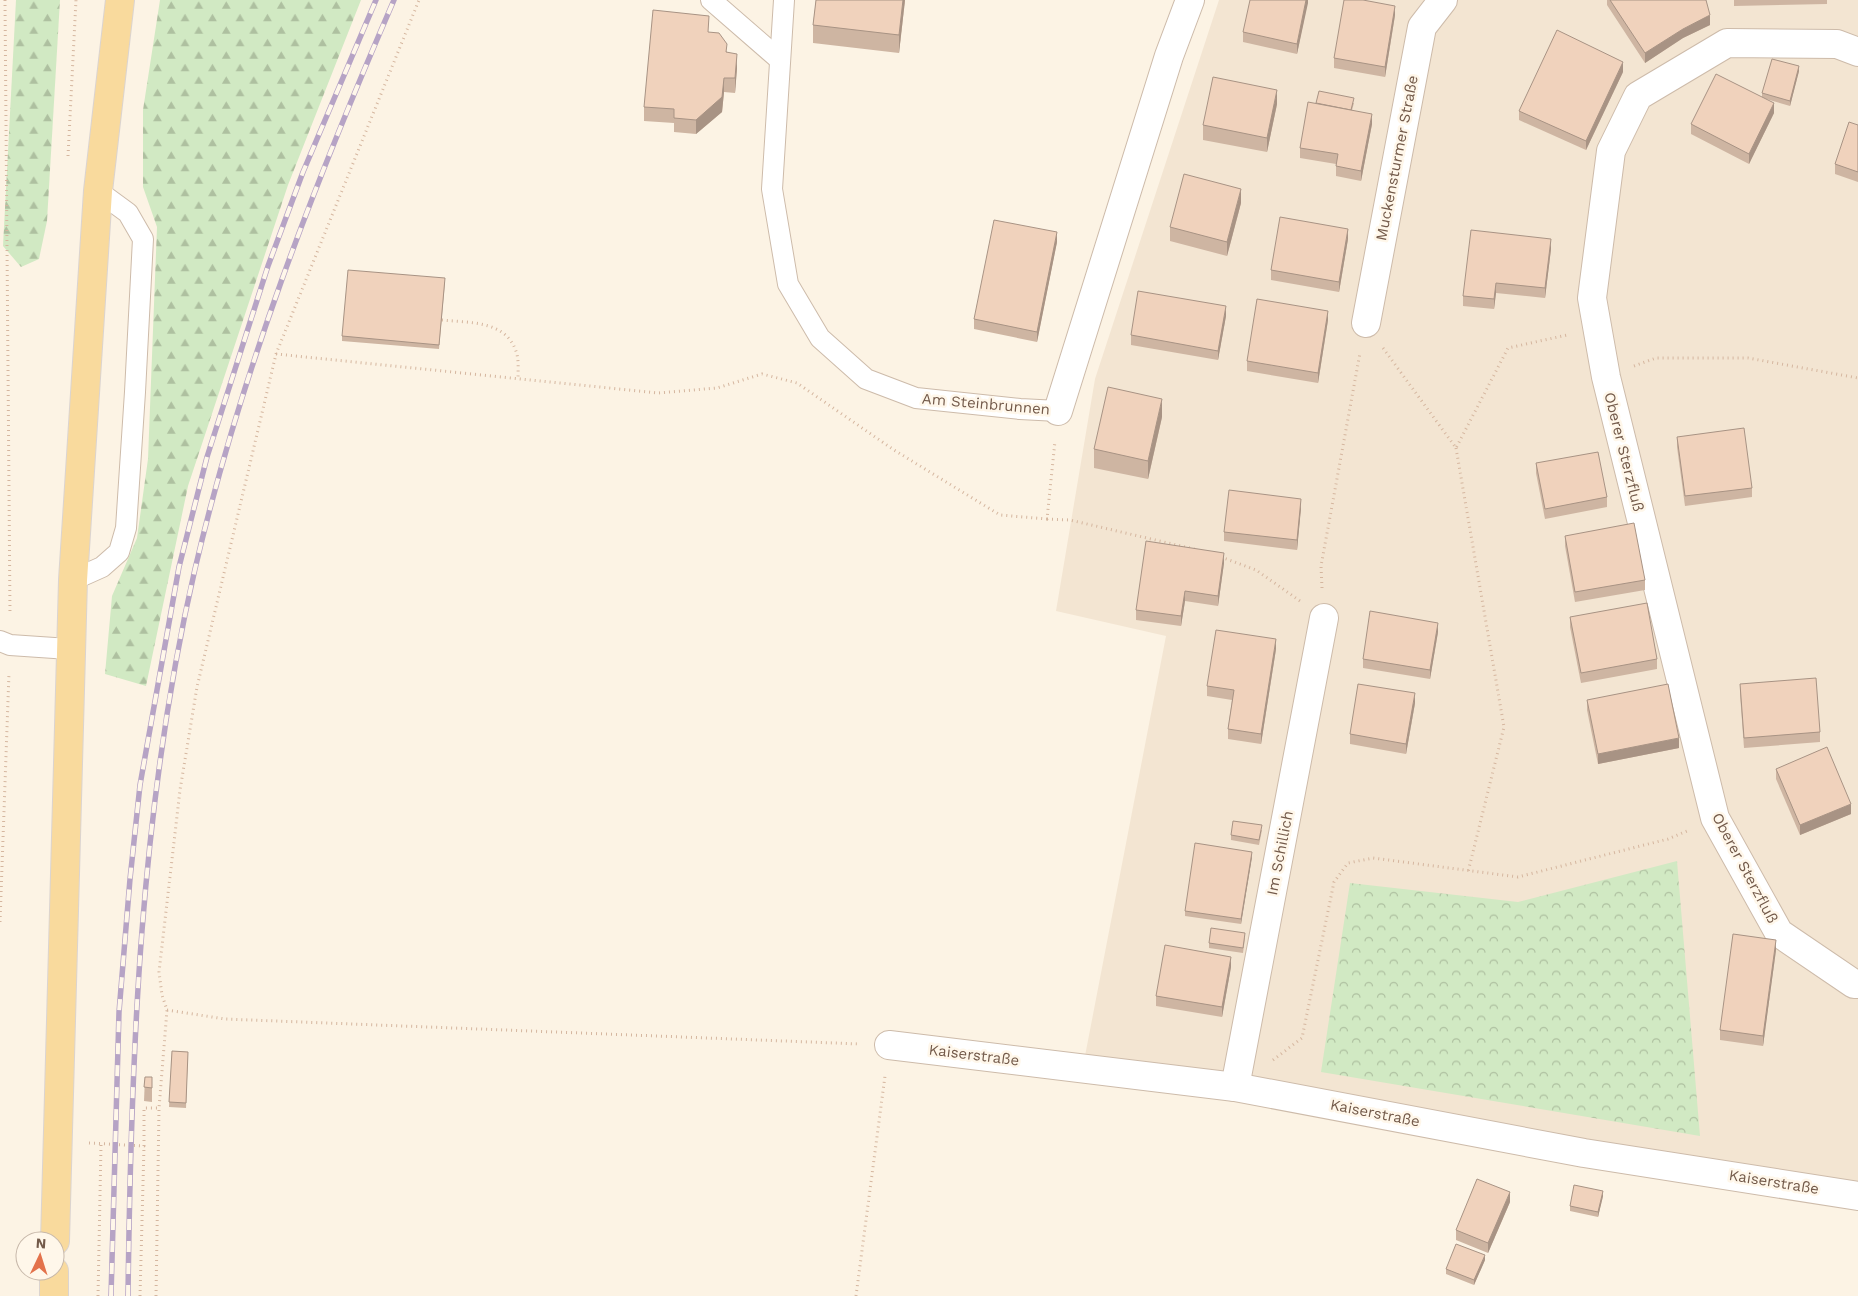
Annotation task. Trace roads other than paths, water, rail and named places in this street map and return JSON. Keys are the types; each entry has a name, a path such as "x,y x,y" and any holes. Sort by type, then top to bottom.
{"main road":[{"path":"55,1231 68,803 69,649 98,191 120,0"},
{"path":"54,1281 54,1296"}],"street":[{"name":"Am Steinbrunnen","path":"1058,411 1168,56 1190,0"},
{"name":"Muckensturmer Straße","path":"1366,323 1422,27 1444,0"},
{"name":"Oberer Sterzfluß","path":"1858,52 1837,44 1727,43 1638,96 1611,150 1592,298 1606,377 1715,818 1779,933 1854,984 1858,984"},
{"name":"Im Schillich","path":"1235,1087 1324,618"},
{"name":"Kaiserstraße","path":"889,1045 1235,1087 1584,1153 1858,1196"}],"lane":[{"path":"711,0 780,60"},
{"name":"Am Steinbrunnen","path":"784,0 772,189 788,284 820,338 866,379 916,398 1058,411"},
{"path":"73,580 102,567 119,552 126,528 143,239 128,213 98,191"},
{"path":"5,643 69,649"}],"railway":[{"path":"111,1296 119,1012 130,879 140,785 179,567 207,457 268,266 303,172 376,0"},
{"path":"128,1296 132,1113 142,931 150,840 176,659 213,496 257,351 308,209 394,0"}]}
